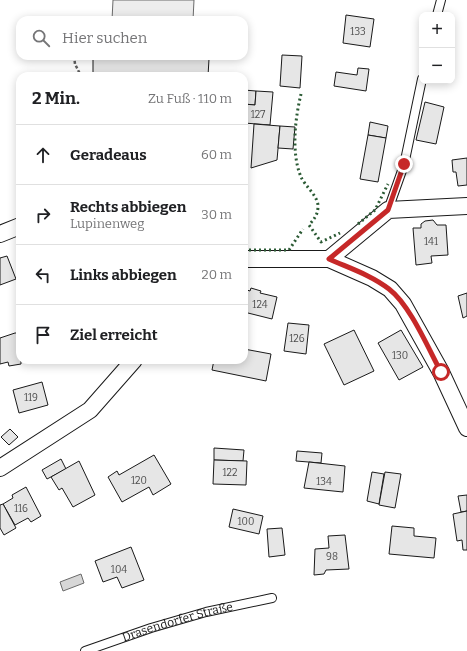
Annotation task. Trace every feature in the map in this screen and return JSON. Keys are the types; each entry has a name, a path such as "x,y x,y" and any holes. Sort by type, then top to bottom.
{"street":[{"path":"329,259 388,210 467,206"},
{"path":"0,234 16,228"},
{"path":"248,259 329,259 372,278 390,289 403,304 441,372 467,428"},
{"path":"0,468 90,410 130,364"}],"lane":[{"path":"438,12 441,0"},
{"path":"388,210 404,164 421,84"},
{"name":"Drasendorfer Straße","path":"85,651 151,628 206,612 272,598"}],"path":[{"path":"74,60 79,72"}],"shaded area":[{"path":"113,0 194,0 193,16 112,16"},
{"path":"81,574 84,583 63,591 60,582"}],"building":[{"path":"346,15 374,19 370,47 343,43"},
{"path":"282,55 302,56 300,88 280,86"},
{"path":"93,60 209,60 208,72 93,72"},
{"path":"358,68 369,69 366,91 334,86 336,72 357,75"},
{"path":"248,90 256,91 255,105 248,104"},
{"path":"256,91 273,92 270,125 248,123 248,104 255,105"},
{"path":"425,102 444,107 436,144 416,140"},
{"path":"370,122 388,126 386,138 368,135"},
{"path":"254,124 280,126 277,160 251,168"},
{"path":"280,126 295,127 293,149 278,148"},
{"path":"368,135 386,138 378,182 360,179"},
{"path":"467,158 467,185 458,186 456,172 453,172 452,160"},
{"path":"433,220 437,225 446,225 448,255 431,256 432,263 416,265 413,228 421,228 421,224 425,221"},
{"path":"7,256 16,279 0,285 0,258"},
{"path":"251,288 261,291 260,293 277,297 272,319 248,313 248,290 250,291"},
{"path":"467,293 467,316 463,318 458,296"},
{"path":"288,323 309,325 306,354 284,351"},
{"path":"354,330 374,371 344,385 324,344"},
{"path":"401,330 423,367 399,380 378,343"},
{"path":"16,333 16,364 21,364 9,366 8,362 0,364 0,338"},
{"path":"248,350 271,354 266,381 212,370 213,364 248,364"},
{"path":"42,382 48,405 19,413 13,390"},
{"path":"10,429 18,437 9,445 1,437"},
{"path":"214,448 244,450 243,461 214,460"},
{"path":"297,451 322,453 321,463 296,461"},
{"path":"154,455 171,484 153,495 149,487 122,502 108,477 117,471 119,475"},
{"path":"61,459 66,469 47,479 42,470"},
{"path":"214,460 247,461 246,485 213,484"},
{"path":"79,461 95,495 73,507 62,488 59,490 51,477"},
{"path":"309,462 345,466 343,492 304,488"},
{"path":"372,472 384,474 379,504 367,501"},
{"path":"385,472 401,474 395,508 379,505"},
{"path":"26,487 41,516 31,522 28,518 15,525 3,504 13,498 12,495"},
{"path":"467,495 467,511 461,512 458,496"},
{"path":"3,504 16,528 4,535 0,528 0,505"},
{"path":"233,509 263,516 259,534 229,527"},
{"path":"467,511 467,550 463,550 462,540 457,541 453,514"},
{"path":"392,526 414,528 414,536 436,538 434,558 389,554"},
{"path":"282,528 285,555 269,557 267,529"},
{"path":"345,535 349,569 326,570 324,574 314,575 315,549 329,548 328,536"},
{"path":"131,547 144,580 122,588 117,577 103,582 95,561"}],"hedge":[{"path":"301,94 295,136 296,157 301,177 314,195 318,206 314,219 309,225 321,242 340,233"},
{"path":"358,224 375,210 388,184"},
{"path":"248,250 289,250 303,229"}],"route":[{"path":"404,164 388,210 329,259 372,278 390,289 403,304 441,372"}]}
